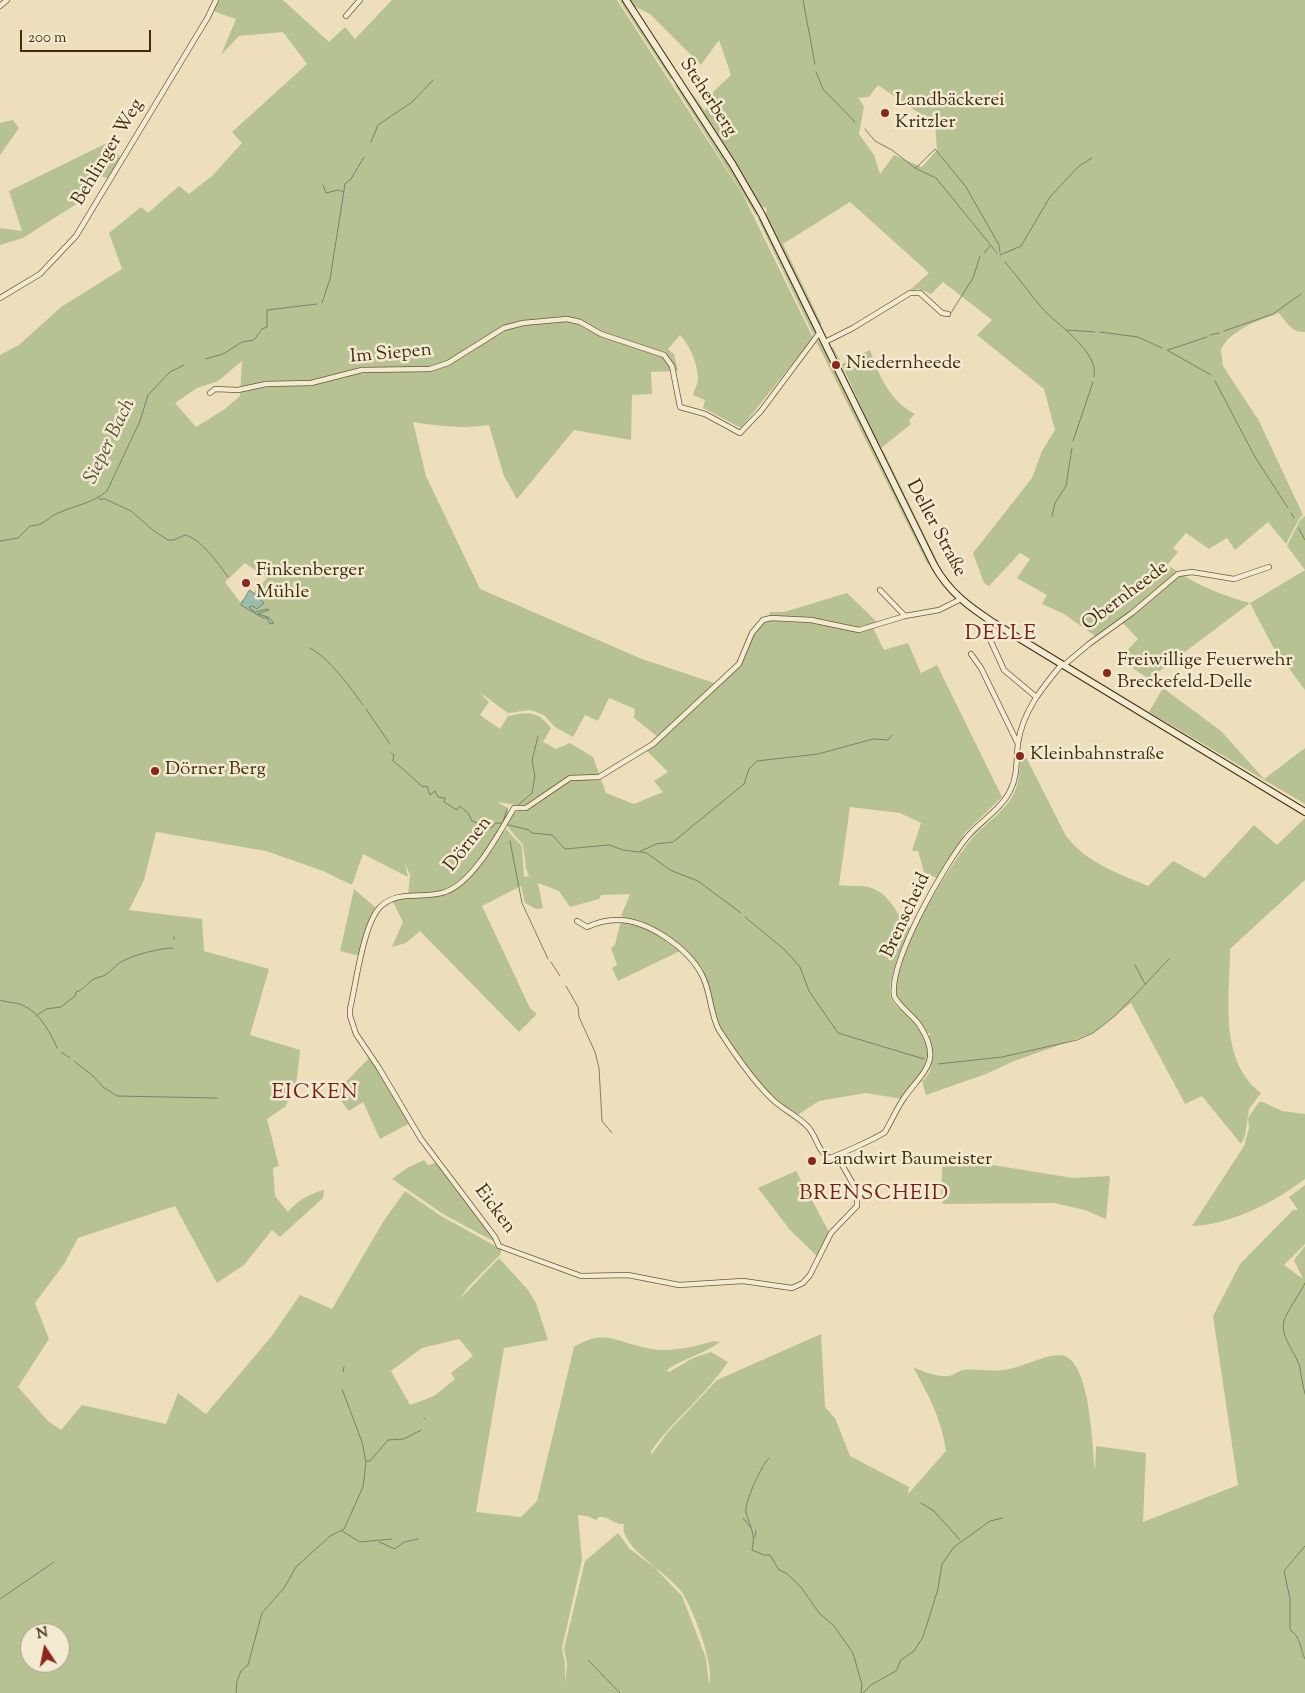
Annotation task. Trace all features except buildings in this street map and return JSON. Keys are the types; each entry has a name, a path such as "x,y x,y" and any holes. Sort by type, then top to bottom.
{"main road":[{"name":"Steherberg","path":"626,0 733,166 761,214"},
{"name":"Deller Straße","path":"761,214 934,565 944,583 959,600 1305,812"}],"street":[{"path":"0,6 7,0"},
{"name":"Behlinger Weg","path":"0,298 40,274 76,236 216,0"},
{"path":"346,16 360,0"},
{"path":"825,342 853,328 910,293 920,293 942,313 948,314"},
{"name":"Im Siepen","path":"210,392 215,389 238,390 266,384 311,384 362,370 430,370 448,363 504,328 526,323 576,320 601,334 657,351 669,359 679,404 682,408 705,414 740,433 761,412 820,332"},
{"name":"Obernheede","path":"1015,778 1018,744 1024,722 1035,696 1063,665 1132,613 1178,574 1192,572 1234,579 1269,567"},
{"path":"880,590 905,616 939,610 959,600"},
{"name":"Dörnen","path":"355,988 365,942 378,909 397,897 439,894 457,885 482,857 514,808 526,808 570,778 599,777 653,744 735,668 744,655 754,629 764,620 771,618 811,620 859,630 905,616"},
{"path":"988,629 988,635 1004,670 1035,696"},
{"path":"971,654 981,668 1018,744"},
{"name":"Brenscheid","path":"577,921 587,927 598,922 617,920 639,924 659,934 690,958 702,975 718,1027 730,1046 773,1100 809,1128 818,1148 829,1158 837,1156 884,1133 906,1096 928,1069 930,1057 925,1036 920,1025 894,996 894,982 916,924 956,852 968,836 1007,796 1015,778"},
{"name":"Eicken","path":"355,988 350,1016 356,1034 379,1068 421,1139 495,1237 499,1246 581,1276 628,1275 679,1284 743,1281 792,1288 803,1283 810,1275 832,1232 857,1206 857,1191 837,1156"}],"green space":[{"path":"218,0 283,0 329,42 345,27 355,39 392,0 617,0 743,195 813,338 741,428 703,408 705,400 693,395 698,381 697,368 690,350 680,335 668,349 674,354 678,371 651,372 652,394 632,395 631,440 574,430 517,499 504,476 489,425 470,427 413,422 426,476 480,589 642,659 717,684 658,737 634,718 635,709 609,698 598,721 585,715 573,737 555,727 544,715 530,710 508,713 479,692 489,702 480,715 500,729 508,716 527,713 537,715 551,728 543,742 556,749 570,743 593,757 606,793 634,804 663,792 654,781 668,772 646,750 732,673 752,635 764,621 771,619 816,621 860,632 873,628 884,650 908,643 921,673 937,665 1002,797 965,833 939,879 924,872 918,851 912,851 921,823 900,813 850,807 839,885 866,887 880,892 911,929 896,963 890,991 894,1003 919,1027 927,1048 928,1062 921,1076 902,1099 866,1093 819,1101 796,1116 762,1087 734,1052 715,1017 701,972 689,956 665,938 621,916 630,894 601,895 599,899 570,907 559,891 538,883 543,908 536,909 525,903 521,886 482,906 530,1008 537,1014 519,1032 420,931 406,943 392,947 403,922 392,900 422,897 456,888 466,877 445,890 408,894 410,875 405,863 408,877 363,854 352,885 323,871 266,851 156,832 144,880 129,910 202,919 204,951 269,969 250,1035 300,1050 297,1079 286,1106 267,1119 279,1166 273,1168 275,1196 288,1212 296,1204 313,1193 324,1190 323,1198 280,1237 272,1230 244,1265 217,1283 175,1206 78,1238 64,1264 35,1303 49,1339 18,1387 48,1421 61,1430 82,1405 166,1424 178,1393 206,1414 271,1337 300,1295 332,1309 383,1222 405,1191 441,1216 501,1249 501,1254 469,1286 459,1300 499,1258 528,1290 536,1303 548,1340 504,1348 476,1512 521,1517 537,1501 574,1347 585,1341 604,1338 640,1347 667,1350 691,1347 713,1341 720,1342 667,1370 669,1372 693,1358 711,1352 728,1362 710,1385 660,1439 651,1451 651,1455 668,1432 717,1380 821,1334 825,1407 835,1418 850,1456 909,1487 908,1494 946,1451 938,1418 913,1367 935,1375 949,1376 963,1370 992,1371 1015,1368 1054,1355 1060,1355 1070,1360 1078,1371 1084,1386 1091,1424 1095,1470 1096,1446 1146,1453 1143,1522 1238,1485 1213,1316 1240,1264 1293,1210 1298,1210 1289,1197 1305,1185 1305,1244 1284,1265 1303,1279 1294,1260 1305,1246 1305,1693 0,1693 0,355 19,345 61,307 122,269 109,233 141,207 148,213 179,186 189,194 212,176 242,143 232,132 307,64 283,32 239,36 221,55 236,19 213,11","holes":["242,361 240,396 225,409 196,427 175,403 197,388 218,381","245,563 267,578 257,590 240,602 225,582","497,802 529,807 513,813 506,825 523,845 529,876 524,877 522,846 506,829 481,859 508,816 508,808","459,1339 473,1356 451,1373 455,1379 434,1396 410,1405 391,1371 422,1348","578,1515 596,1520 599,1517 606,1518 624,1524 624,1533 629,1542 677,1586 683,1594 693,1613 702,1639 709,1665 709,1685 706,1658 682,1596 654,1567 630,1549 618,1533 585,1561 564,1649 567,1664 565,1684 565,1664 562,1648 582,1560"]},
{"path":"619,0 623,0 672,75 671,80"},
{"path":"630,0 1305,0 1305,332 1293,329 1279,313 1255,322 1239,331 1221,349 1223,366 1259,421 1303,515 1286,544 1268,522 1235,550 1227,538 1209,549 1186,533 1173,548 1178,552 1167,565 1177,571 1129,613 1095,636 1064,614 1042,604 1047,595 1017,578 1030,559 1020,553 989,586 984,583 973,553 1032,478 1042,451 1055,430 1044,389 977,335 992,320 943,282 931,294 919,289 910,290 929,273 850,202 783,244 822,325 818,324 765,215 767,210 765,207 761,208 690,94 691,92 705,111 714,91 731,75 719,40 701,65 650,14 634,6","holes":["878,85 935,124 937,150 922,167 894,155 880,174 874,155 859,134 864,106 858,98 869,97"]},
{"path":"674,84 679,87 744,188 758,215 756,215"},
{"path":"13,120 19,128 0,155 0,123"},
{"path":"109,142 121,159 111,179 96,175 78,203 23,238 0,245 0,228 22,231 9,191"},
{"path":"760,218 815,329 814,336 758,219"},
{"path":"816,341 819,341 830,359 929,562 928,565"},
{"path":"833,347 842,364 870,350 886,387 906,409 915,414 909,420 911,424 880,449 842,365 831,348"},
{"path":"883,450 938,563 935,563 882,453"},
{"path":"1305,516 1305,570 1287,546 1300,520"},
{"path":"1305,570 1305,690 1273,647 1250,603"},
{"path":"1178,572 1213,590 1250,603 1149,679 1119,659 1138,639 1121,621"},
{"path":"847,593 878,623 859,629 819,619 769,617 770,612 784,612"},
{"path":"1163,688 1221,731 1264,779 1305,748 1305,804 1149,712"},
{"path":"1025,755 1066,836 1074,845 1103,866 1148,886 1173,861 1205,878 1254,825 1277,845 1305,818 1305,880 1230,949 1228,1007 1232,1046 1238,1063 1247,1079 1261,1093 1249,1109 1245,1136 1241,1144 1202,1096 1185,1104 1131,1003 1093,1033 926,1095 922,1081 931,1067 932,1056 928,1038 930,1034 925,1031 906,1009 897,995 897,980 902,960 911,937 951,867 974,836 1012,798 1018,779 1020,758"},
{"path":"354,889 375,907 360,956 340,951"},
{"path":"623,922 639,925 680,951 618,981 612,968 617,965 611,948 615,945 620,924"},
{"path":"370,1057 410,1123 380,1139 363,1102 349,1111 335,1093"},
{"path":"1259,1102 1282,1111 1305,1114 1305,1179 1280,1196 1252,1211 1207,1225 1192,1226 1244,1146 1249,1128 1248,1118"},
{"path":"424,1160 428,1165 436,1163 443,1169 494,1238 493,1241 443,1214 392,1179 407,1168"},
{"path":"968,1161 1073,1178 1110,1176 1106,1219 1085,1210 1054,1203 943,1204 941,1194 942,1164"},
{"path":"796,1171 829,1232 818,1257 790,1230 758,1188"}],"shaded area":[{"path":"250,590 264,603 257,609 252,606 249,607 255,612 269,610 258,614 268,617 274,623 270,624 267,618 263,618 241,605"}],"waterway":[{"path":"803,0 815,64"},
{"path":"816,72 823,89 855,122"},
{"path":"371,142 378,125 412,102 433,80"},
{"path":"865,129 875,141 892,150 915,168 936,178 997,253"},
{"path":"916,168 935,149 966,187 999,245 1000,252"},
{"path":"322,303 330,279 345,184 351,179 364,157"},
{"path":"1000,255 1021,246 1050,197 1079,166 1092,158"},
{"path":"323,185 326,193 338,190 344,192"},
{"path":"984,253 990,246"},
{"path":"949,316 973,278 980,256"},
{"path":"1005,262 1042,308 1084,348 1094,368 1094,377"},
{"path":"1224,331 1273,314 1301,294"},
{"path":"205,359 223,354 242,342 254,340 262,329 267,327 267,310 317,304"},
{"path":"1066,330 1095,332"},
{"path":"1100,332 1138,337 1162,348"},
{"path":"1210,335 1219,333"},
{"path":"1168,350 1207,337"},
{"path":"1167,350 1211,375"},
{"name":"Sieper Bach","path":"0,541 18,538 30,526 42,523 58,513 90,501 107,491 140,421 148,395 170,372 184,365"},
{"path":"1215,381 1255,457 1288,508"},
{"path":"1073,441 1093,382"},
{"path":"1052,516 1055,503 1066,486 1072,448"},
{"path":"99,499 105,499 131,511 154,531 168,540 174,540 185,535 191,537 209,552 228,577"},
{"path":"1291,513 1294,518"},
{"path":"1299,529 1305,540"},
{"path":"310,648 332,666 363,705"},
{"path":"366,709 390,744"},
{"path":"509,825 529,830 532,833 552,835 565,849 609,845 623,850 639,852 656,844 673,842 744,784 749,769 757,761 818,754 873,739 888,740 892,735"},
{"path":"517,806 532,793 535,776 532,761 538,736"},
{"path":"391,753 394,755 393,761 423,787 427,786 430,795 435,791 438,797 445,798 444,802 457,810 460,806 468,813 472,821 491,828 496,823 504,823"},
{"path":"503,822 507,809"},
{"path":"510,841 522,903 548,959"},
{"path":"640,852 647,853 670,870 698,881 741,913"},
{"path":"745,917 785,950 800,967 809,991 838,1033 924,1059"},
{"path":"36,1016 46,1009 61,1007 75,996 76,992 94,979 107,974 126,959 147,952 173,948"},
{"path":"938,1064 1002,1057 1077,1040 1093,1033 1115,1016 1169,959"},
{"path":"551,962 560,976"},
{"path":"1135,965 1145,984"},
{"path":"566,986 578,1007 579,1017 595,1052 599,1068 602,1121 612,1133"},
{"path":"0,1000 19,1004 32,1011 47,1028 57,1048"},
{"path":"61,1052 70,1058"},
{"path":"74,1061 93,1076 103,1087 117,1096 217,1098"},
{"path":"1305,1283 1285,1317 1283,1327 1284,1334 1300,1368 1305,1394"},
{"path":"343,1372 344,1367"},
{"path":"236,1693 237,1681 241,1671 248,1665 262,1613 284,1588 296,1567 330,1536 344,1529 363,1487 366,1462 362,1442 342,1389"},
{"path":"367,1461 370,1461 388,1440 404,1439 421,1430"},
{"path":"769,1458 754,1484 746,1507 753,1535 752,1550 764,1555 770,1555 779,1570 786,1573 801,1587 819,1613 834,1626 853,1653 862,1685 861,1693"},
{"path":"921,1503 934,1511 960,1540"},
{"path":"743,1518 750,1527"},
{"path":"863,1693 871,1685 896,1671 901,1660 914,1651 923,1637 938,1589 942,1564 954,1547 990,1521 1003,1518"},
{"path":"755,1537 756,1530"},
{"path":"342,1531 360,1542 392,1539"},
{"path":"379,1542 395,1549 404,1542 418,1539"},
{"path":"1305,1546 1284,1571 1290,1599 1290,1630 1298,1639 1305,1659"},
{"path":"0,1599 54,1562"},
{"path":"588,1660 620,1693"}],"place":[{"name":"Landbäckerei Kritzler","path":"885,113"},
{"name":"Niedernheede","path":"836,365"},
{"name":"Finkenberger Mühle","path":"246,583"},
{"name":"Freiwillige Feuerwehr Breckefeld-Delle","path":"1107,673"},
{"name":"Kleinbahnstraße","path":"1020,756"},
{"name":"Dörner Berg","path":"155,771"},
{"name":"Landwirt Baumeister","path":"812,1161"}],"district":[{"name":"DELLE","path":"1001,635"},
{"name":"EICKEN","path":"315,1094"},
{"name":"BRENSCHEID","path":"874,1195"}]}
